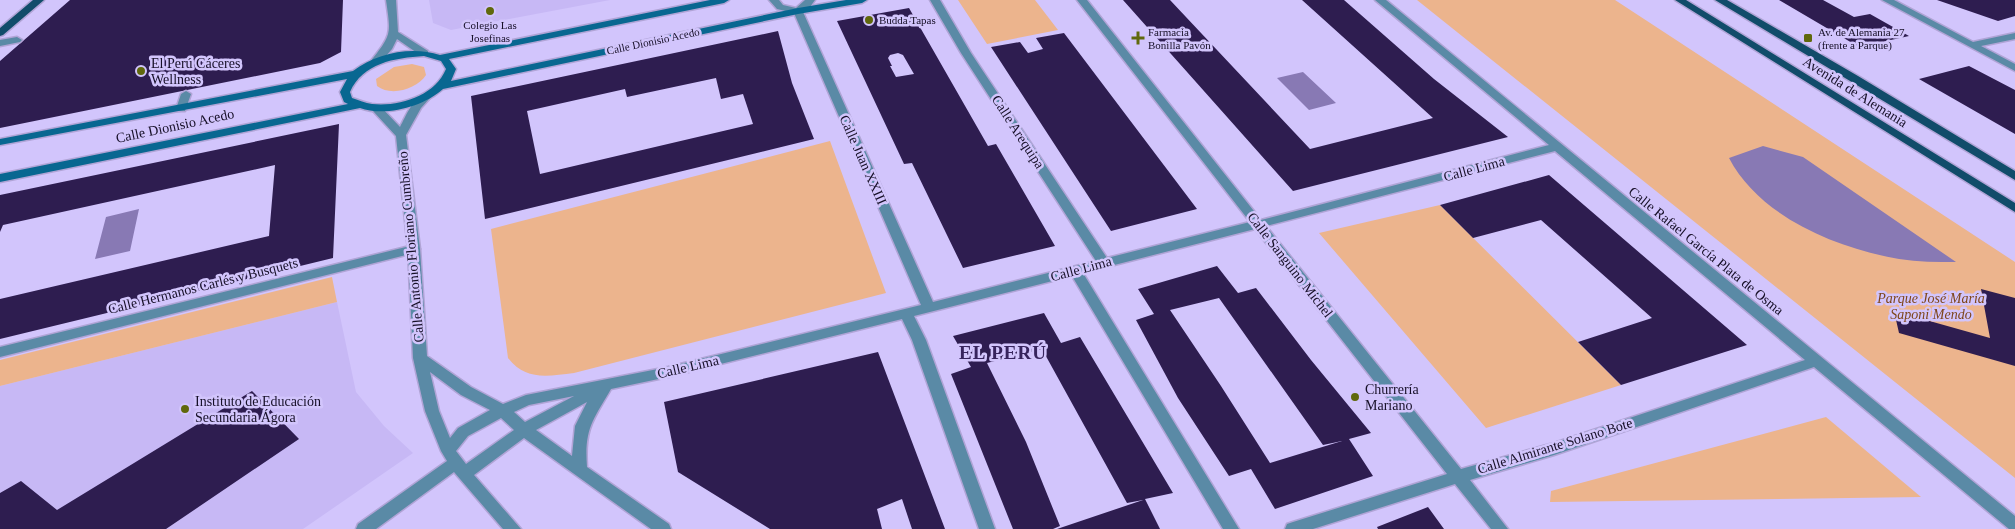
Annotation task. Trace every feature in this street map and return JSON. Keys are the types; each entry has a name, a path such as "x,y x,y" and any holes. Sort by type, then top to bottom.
{"main road":[{"path":"0,33 39,0"},
{"name":"Calle Dionisio Acedo","path":"0,142 181,109 355,74 375,62 399,55 424,53 442,57 724,0"},
{"name":"Calle Dionisio Acedo","path":"443,86 798,11 862,0"},
{"name":"Avenida de Alemania","path":"1680,0 2015,208"},
{"name":"Avenida de Alemania","path":"1720,0 1854,78 2015,176"},
{"path":"355,74 347,83 345,92 348,100 357,105 377,108 409,104 424,98 443,86 450,78 452,70 450,63 442,57"},
{"name":"Calle Dionisio Acedo","path":"0,178 357,105"}],"street":[{"path":"375,62 387,51 395,34 391,0"},
{"path":"774,0 780,6 798,11 807,5 810,0"},
{"name":"Calle Arequipa","path":"935,0 966,53 1103,262"},
{"name":"Calle Sanguino Michel","path":"1082,0 1500,529"},
{"name":"Calle Rafael García Plata de Osma","path":"1380,0 2015,525"},
{"path":"1888,0 2015,68"},
{"name":"Calle Juan XXIII","path":"798,11 929,308"},
{"path":"395,34 424,53"},
{"path":"1973,45 2015,36"},
{"path":"0,43 17,40"},
{"path":"181,109 186,94"},
{"name":"Calle Antonio Floriano Cumbreño","path":"401,135 417,106 424,98"},
{"name":"Calle Antonio Floriano Cumbreño","path":"377,108 401,135 414,249 420,358 432,411 456,463 513,529"},
{"name":"Calle Lima","path":"456,463 463,432 502,410 526,400 549,394 606,385 929,308 1075,271 1103,262 1260,224 1555,146"},
{"name":"Calle Hermanos Carlés y Busquets","path":"0,352 414,249"},
{"path":"1075,271 1231,529"},
{"path":"906,313 919,340 987,529"},
{"name":"Calle Antonio Floriano Cumbreño","path":"420,358 466,391 502,410 524,430 663,529"},
{"name":"Calle Almirante Solano Bote","path":"1293,529 1459,476 1554,449 1817,361"},
{"path":"580,471 577,446 581,429 587,413 606,385"},
{"name":"Calle Lima","path":"456,463 524,430 606,385"},
{"path":"364,529 456,463"}],"shaded area":[{"name":"Colegio Las Josefinas","path":"429,0 610,0 451,30 433,23"},
{"path":"1303,72 1336,103 1309,110 1277,78"},
{"path":"1763,146 1803,157 1956,262 1913,261 1875,254 1850,247 1802,227 1760,197 1743,179 1729,158"},
{"path":"139,209 130,251 95,259 106,217"},
{"name":"Instituto de Educación Secundaria Ágora","path":"337,302 356,392 384,426 413,453 303,529 0,529 0,386"}],"green space":[{"path":"958,0 1035,0 1058,30 987,44"},
{"name":"Parque José María Saponi Mendo","path":"1417,0 1615,0 2015,262 2015,478"},
{"path":"412,64 424,67 426,75 417,84 410,88 396,91 389,91 377,86 376,79 394,67"},
{"path":"830,141 886,293 574,373 546,376 530,374 515,365 508,358 491,229"},
{"path":"1440,205 1621,385 1486,428 1319,233"},
{"path":"332,277 337,302 0,386 0,360"},
{"path":"1826,417 1921,497 1550,502 1551,491"}],"building":[{"name":"El Perú Cáceres Wellness","path":"70,0 343,0 341,52 320,63 0,128 0,61"},
{"path":"1123,0 1170,0 1310,149 1433,118 1302,0 1344,0 1434,79 1508,137 1293,191"},
{"path":"1779,0 1823,0 1854,17 1870,14 1909,36 1859,47"},
{"path":"1937,0 2015,0 2015,16 1998,21"},
{"path":"909,8 988,146 996,144 1055,246 963,268 912,163 904,164 837,21","holes":["898,53 903,55 914,74 896,77 888,58 890,55"]},
{"path":"778,31 792,83 814,139 485,219 471,96","holes":["716,78 721,99 743,94 753,124 540,174 527,111 625,89 627,97"]},
{"path":"1064,33 1197,209 1111,231 991,47 1020,42 1028,53 1043,49 1036,38"},
{"path":"1969,66 2015,90 2015,134 1919,79"},
{"path":"339,124 333,258 0,339 0,299 269,236 275,165 3,225 0,232 0,195"},
{"path":"1549,175 1747,345 1621,385 1578,342 1652,318 1541,220 1473,238 1440,205"},
{"path":"1217,266 1238,293 1256,288 1311,360 1371,433 1349,439 1373,476 1275,509 1251,469 1229,476 1178,398 1136,320 1154,314 1138,289","holes":["1219,298 1323,445 1342,441 1270,463 1170,310"]},
{"path":"1981,289 2015,298 2015,366 1899,333 1894,311 1990,338"},
{"path":"1044,313 1061,343 1080,337 1173,493 1145,499 1160,529 1057,529 1143,500 1127,503 1042,349 987,363 1026,442 1060,526 1053,529 1013,529 951,374 971,367 953,336"},
{"path":"878,352 945,529 912,529 902,499 877,509 882,529 770,529 678,472 664,402"},
{"path":"252,391 299,439 166,529 0,529 0,493 21,481 57,510"},
{"path":"1428,507 1444,529 1378,529 1377,527"}],"place":[{"name":"Colegio Las Josefinas","path":"490,11"},
{"name":"Budda Tapas","path":"869,20"},
{"name":"Farmacia Bonilla Pavón","path":"1138,38"},
{"name":"Av. de Alemania 27 (frente a Parque)","path":"1808,38"},
{"name":"El Perú Cáceres Wellness","path":"141,71"},
{"name":"Churrería Mariano","path":"1355,397"},
{"name":"Instituto de Educación Secundaria Ágora","path":"185,409"}],"district":[{"name":"EL PERÚ","path":"1003,352"}]}
